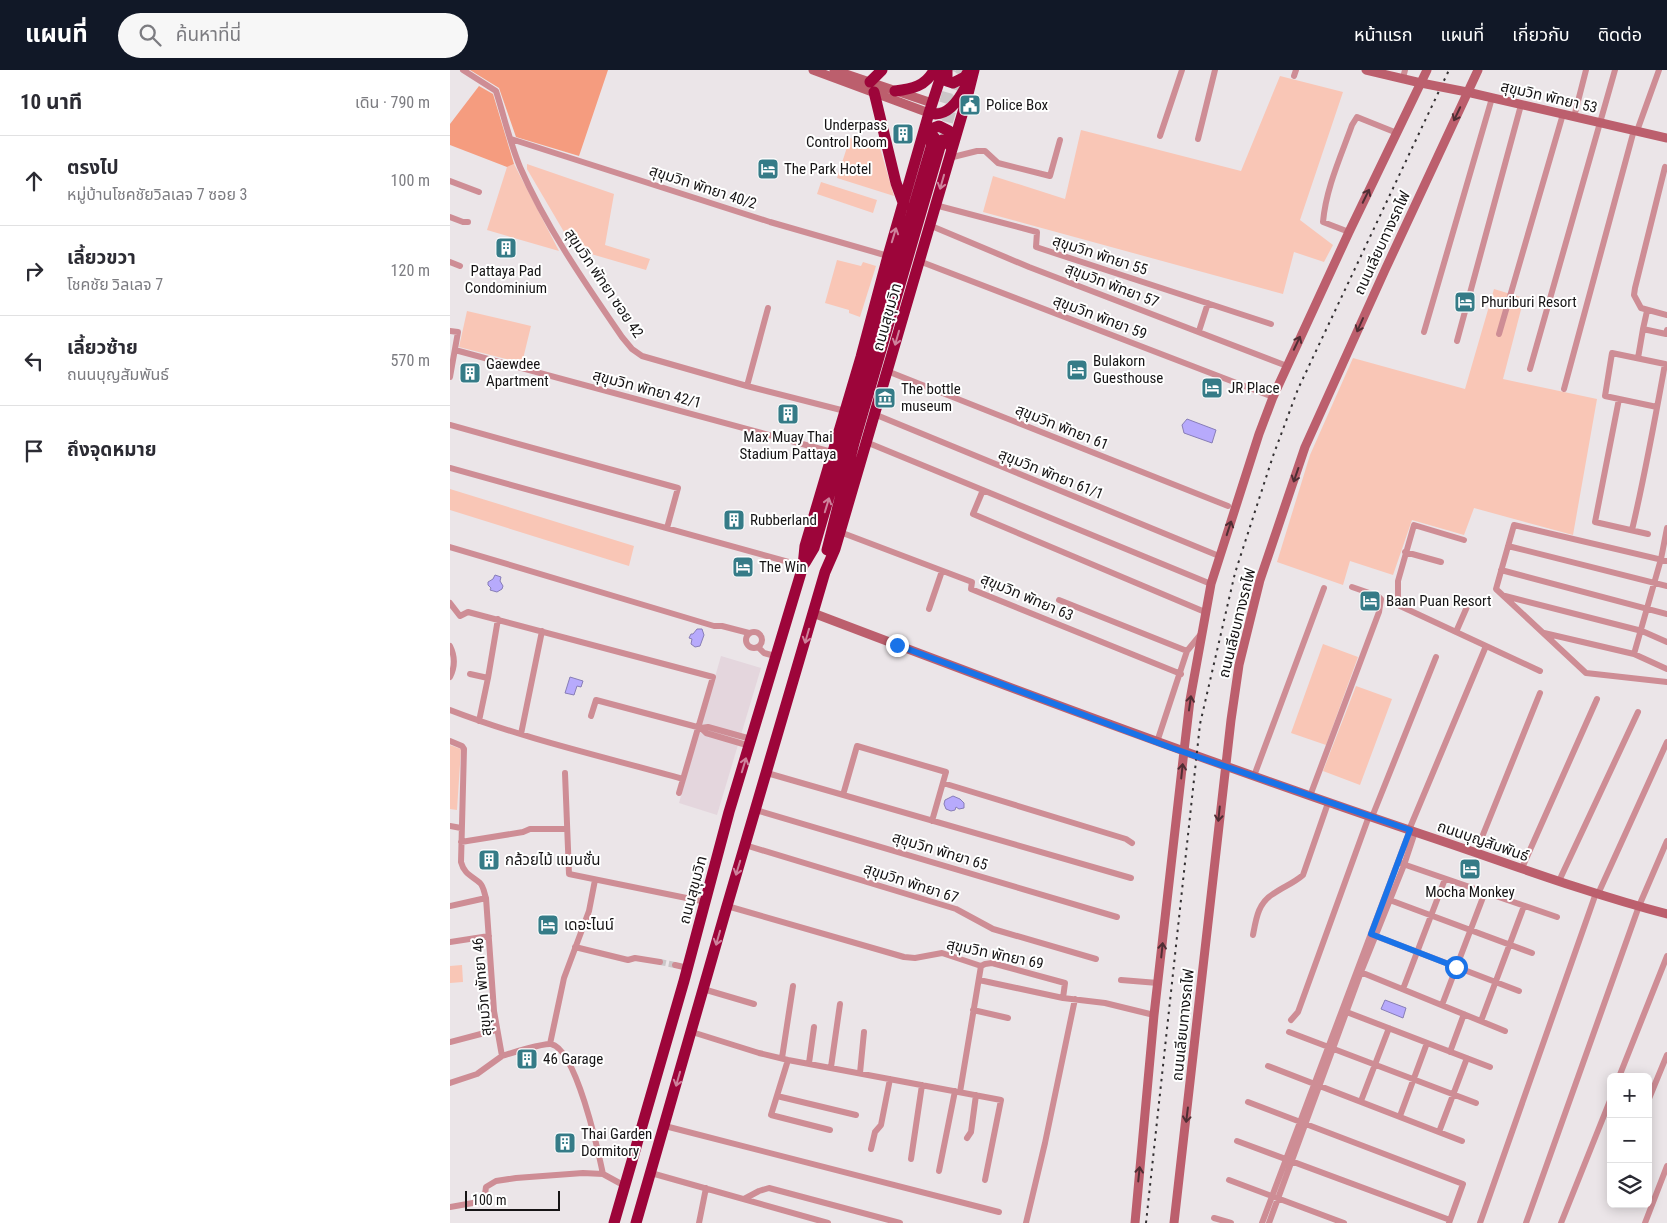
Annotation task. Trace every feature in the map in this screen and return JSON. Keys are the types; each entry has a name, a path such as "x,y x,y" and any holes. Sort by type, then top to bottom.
{"highway":[{"path":"882,70 872,87 896,183 904,205"},
{"path":"895,91 906,90 924,83 930,78 934,70"},
{"path":"945,70 947,81 954,83 972,71"},
{"name":"ถนนสุขุมวิท","path":"614,1223 688,968 729,812 803,566 805,546 904,205 930,108 945,70"},
{"path":"946,111 960,98 972,71"},
{"name":"ถนนสุขุมวิท","path":"636,1223 825,572 840,532 930,225 972,71"},
{"path":"930,108 941,107 946,111 956,135"},
{"path":"920,147 931,129 939,126 946,129 950,136 949,156"},
{"name":"ถนนสุขุมวิท","path":"803,566 814,548 938,139 854,444 828,548 825,572"},
{"path":"681,993 702,994"}],"street":[{"name":"สุขุมวิท พัทยา ซอย 42","path":"463,70 496,91 521,170 544,214 569,257 630,346 642,356 845,411"},
{"path":"813,70 872,87 930,108"},
{"path":"834,70 872,87 895,91 930,108"},
{"path":"1160,136 1182,70"},
{"path":"1198,139 1215,70"},
{"name":"สุขุมวิท พัทยา 53","path":"1366,70 1404,74 1421,83 1667,138"},
{"name":"ถนนเลียบทางรถไฟ","path":"1135,1223 1154,1016 1184,752 1201,634 1211,584 1259,434 1273,397 1349,232 1428,70"},
{"name":"ถนนเลียบทางรถไฟ","path":"1174,1223 1238,665 1260,580 1305,448 1478,70"},
{"path":"1574,117 1586,70"},
{"path":"1530,369 1615,70"},
{"path":"1564,389 1636,131 1659,70"},
{"path":"1424,332 1492,98"},
{"path":"1457,341 1521,104"},
{"path":"1499,334 1563,114"},
{"path":"1349,232 1323,222 1324,206 1352,125 1357,118 1397,133"},
{"name":"สุขุมวิท พัทยา 40/2","path":"511,139 770,222 888,256"},
{"path":"949,156 985,151 998,163 1050,176 1060,140"},
{"path":"1667,168 1665,167 1634,294 1641,308 1667,315"},
{"path":"450,181 479,192"},
{"name":"สุขุมวิท พัทยา 55","path":"935,205 1037,232 1036,247 1271,324"},
{"path":"450,217 468,222"},
{"name":"สุขุมวิท พัทยา 57","path":"930,225 1029,267 1287,366"},
{"name":"สุขุมวิท พัทยา 59","path":"919,261 1273,397"},
{"path":"450,262 460,266"},
{"path":"1199,331 1208,303"},
{"path":"747,386 768,308"},
{"path":"1638,358 1647,311"},
{"path":"1643,329 1666,334 1667,330"},
{"path":"450,331 458,332 450,377"},
{"name":"สุขุมวิท พัทยา 42/1","path":"455,350 832,452"},
{"path":"1632,530 1657,407 1665,364 1612,353 1605,396 1657,407"},
{"name":"สุขุมวิท พัทยา 61","path":"887,371 1228,506"},
{"path":"1619,399 1595,522 1648,534"},
{"name":"สุขุมวิท พัทยา 61/1","path":"874,414 1219,556"},
{"path":"450,424 678,488 667,528"},
{"path":"866,442 1211,584"},
{"path":"450,468 803,566"},
{"path":"983,490 973,514 1205,612"},
{"path":"1664,560 1514,525 1496,589 1586,674 1667,682"},
{"path":"1464,540 1414,526 1398,581 1398,605 1540,670"},
{"path":"1634,654 1642,631 1654,582 1664,560 1667,528"},
{"name":"สุขุมวิท พัทยา 63","path":"840,532 972,582 970,589 1180,674"},
{"path":"1508,546 1667,586"},
{"path":"450,547 714,626 736,630 749,633 755,632 762,637 762,643 754,649 749,647 746,640 736,630"},
{"path":"1405,552 1441,562"},
{"path":"1501,570 1667,614"},
{"path":"928,609 942,571"},
{"path":"1310,796 1379,612 1381,599 1378,596 1352,587"},
{"path":"1254,776 1324,588"},
{"path":"1502,596 1642,631 1667,642"},
{"path":"1059,600 1187,651"},
{"path":"1456,632 1470,600"},
{"path":"450,603 460,616 468,612 713,676 679,793"},
{"name":"ถนนบุญสัมพันธ์","path":"814,613 1184,752 1328,803 1559,881 1667,914"},
{"path":"479,721 498,620"},
{"path":"521,734 542,631"},
{"path":"746,640 749,633"},
{"path":"1543,633 1634,654 1667,669"},
{"path":"1158,742 1187,651 1201,634"},
{"path":"450,646 453,652 454,665 450,677"},
{"path":"1262,1223 1275,1196 1412,831 1486,646"},
{"path":"758,647 764,653 775,656"},
{"path":"1291,1020 1298,1012 1371,817 1436,657"},
{"path":"470,674 488,678"},
{"path":"1476,852 1540,693"},
{"path":"1522,868 1597,699"},
{"path":"592,716 596,700 699,728 706,733 750,742"},
{"path":"450,710 521,734 683,779"},
{"path":"1559,881 1638,712"},
{"name":"สุขุมวิท พัทยา 46","path":"450,742 462,746 464,749 461,828 462,866 467,874 479,883 486,898 496,1030 502,1056 550,1044"},
{"path":"1480,1223 1597,893 1667,742"},
{"path":"843,795 857,746 946,772 932,821"},
{"path":"565,773 569,874 706,902"},
{"path":"767,773 1131,878"},
{"path":"943,783 1126,839 1132,843"},
{"path":"1252,935 1257,914 1263,902 1272,894 1303,875 1328,803"},
{"name":"สุขุมวิท พัทยา 65","path":"756,810 1118,917"},
{"path":"450,826 461,828"},
{"path":"461,842 523,832 530,829 567,829"},
{"path":"1526,1223 1639,906 1667,841"},
{"name":"สุขุมวิท พัทยา 67","path":"745,845 956,909 993,929 1096,959"},
{"path":"1401,864 1557,917"},
{"path":"1403,989 1445,879"},
{"path":"595,880 589,910 564,978 550,1044 557,1047 565,1056 575,1075 603,1174"},
{"path":"1442,1005 1485,892"},
{"path":"450,906 486,898"},
{"path":"1387,899 1532,953"},
{"name":"สุขุมวิท พัทยา 69","path":"727,906 904,957 915,958 942,953 981,966 992,963 1065,983 1063,998"},
{"path":"1480,1021 1511,945 1524,906"},
{"path":"1373,935 1519,991"},
{"path":"450,942 489,936"},
{"path":"576,947 628,960 635,958 660,962"},
{"path":"1621,1073 1667,956"},
{"path":"676,965 688,968"},
{"path":"939,1171 958,1092 981,966"},
{"path":"1359,972 1505,1031"},
{"path":"979,980 1063,998 1104,1003 1154,1016"},
{"path":"1121,980 1158,983"},
{"path":"793,986 785,1059 771,1115 830,1130"},
{"path":"702,994 754,1004"},
{"path":"1026,1223 1075,999"},
{"path":"831,1067 840,1004"},
{"path":"973,1010 1008,1018"},
{"path":"1344,1011 1490,1067"},
{"path":"1450,1052 1464,1014"},
{"path":"809,1063 814,1027"},
{"path":"1361,1101 1389,1028"},
{"path":"450,1042 496,1030"},
{"path":"692,1032 785,1059 1001,1100 985,1180"},
{"path":"860,1073 864,1032"},
{"path":"1289,1032 1476,1103"},
{"path":"1400,1116 1427,1043"},
{"path":"1652,1092 1667,1055"},
{"path":"450,1083 477,1074 502,1056"},
{"path":"1439,1132 1467,1058"},
{"path":"1268,1066 1462,1140"},
{"path":"871,1149 875,1132 881,1125 890,1078"},
{"path":"911,1159 922,1085"},
{"path":"967,1138 971,1132 976,1095"},
{"path":"777,1096 856,1115"},
{"path":"1237,1140 1450,1222 1463,1184 1248,1102"},
{"path":"1561,1223 1607,1108"},
{"path":"664,1126 998,1212"},
{"path":"1645,1223 1667,1166"},
{"path":"450,1207 484,1201 486,1187 496,1181 583,1173 603,1174 625,1186"},
{"path":"651,1173 828,1223"},
{"path":"1228,1180 1344,1223"},
{"path":"698,1223 706,1188"},
{"path":"744,1199 769,1188 900,1223"},
{"path":"1268,1223 1275,1196"},
{"path":"1214,1218 1231,1223"}],"shaded area":[{"path":"470,70 608,70 579,156 516,137 499,88"},
{"path":"1280,76 1343,92 1300,220 1333,245 1324,262 1294,252 1283,294 983,212 993,176 1065,199 1081,130 1241,171"},
{"path":"479,86 493,94 514,164 507,167 450,145 450,124"},
{"path":"850,138 880,148 894,196 837,178"},
{"path":"514,164 559,251 487,230 507,167"},
{"path":"527,164 614,194 605,245 650,259 646,270 574,249 527,169"},
{"path":"821,182 877,200 873,213 817,194"},
{"path":"837,260 861,266 863,262 876,266 860,317 849,313 849,310 825,303"},
{"path":"1494,289 1524,298 1503,379 1597,399 1573,535 1474,508 1464,535 1412,520 1393,575 1350,561 1343,585 1277,562 1310,455 1353,358 1465,389"},
{"path":"467,311 531,326 522,363 459,347"},
{"path":"1187,419 1216,430 1212,443 1184,433 1182,425"},
{"path":"450,489 634,546 629,566 450,510"},
{"path":"495,575 501,577 500,581 503,586 497,592 490,590 491,588 488,585 488,582"},
{"path":"697,629 702,629 704,635 700,646 695,647 691,644 692,639 689,638"},
{"path":"1323,644 1358,657 1326,745 1291,733"},
{"path":"721,656 761,668 717,815 679,803"},
{"path":"570,677 583,681 581,687 577,686 574,695 565,693"},
{"path":"1356,686 1392,699 1360,785 1323,771"},
{"path":"450,745 461,749 457,810 450,809"},
{"path":"953,796 964,803 964,808 959,809 956,807 955,810 951,811 946,809 945,800"},
{"path":"462,965 463,982 450,983 450,966"},
{"path":"1385,1000 1406,1008 1403,1018 1381,1009"}],"tunnel":[{"path":"940,119 954,70"},
{"path":"943,138 962,70"},
{"path":"660,962 675,965"}],"railway":[{"path":"1146,1223 1200,724 1235,573 1273,456 1298,389 1449,70"}],"place":[{"name":"Police Box","path":"970,105"},
{"name":"Underpass Control Room","path":"903,134"},
{"name":"The Park Hotel","path":"768,169"},
{"name":"Pattaya Pad Condominium","path":"506,248"},
{"name":"Phuriburi Resort","path":"1465,302"},
{"name":"Bulakorn Guesthouse","path":"1077,370"},
{"name":"Gaewdee Apartment","path":"470,373"},
{"name":"JR Place","path":"1212,388"},
{"name":"The bottle museum","path":"885,398"},
{"name":"Max Muay Thai Stadium Pattaya","path":"788,414"},
{"name":"Rubberland","path":"734,520"},
{"name":"The Win","path":"743,567"},
{"name":"Baan Puan Resort","path":"1370,601"},
{"name":"กล้วยไม้ แมนชั่น","path":"489,860"},
{"name":"Mocha Monkey","path":"1470,869"},
{"name":"เดอะไนน์","path":"548,925"},
{"name":"46 Garage","path":"527,1059"},
{"name":"Thai Garden Dormitory","path":"565,1143"}],"route":[{"path":"897,645 1172,748 1410,830 1371,934 1456,967"}]}
